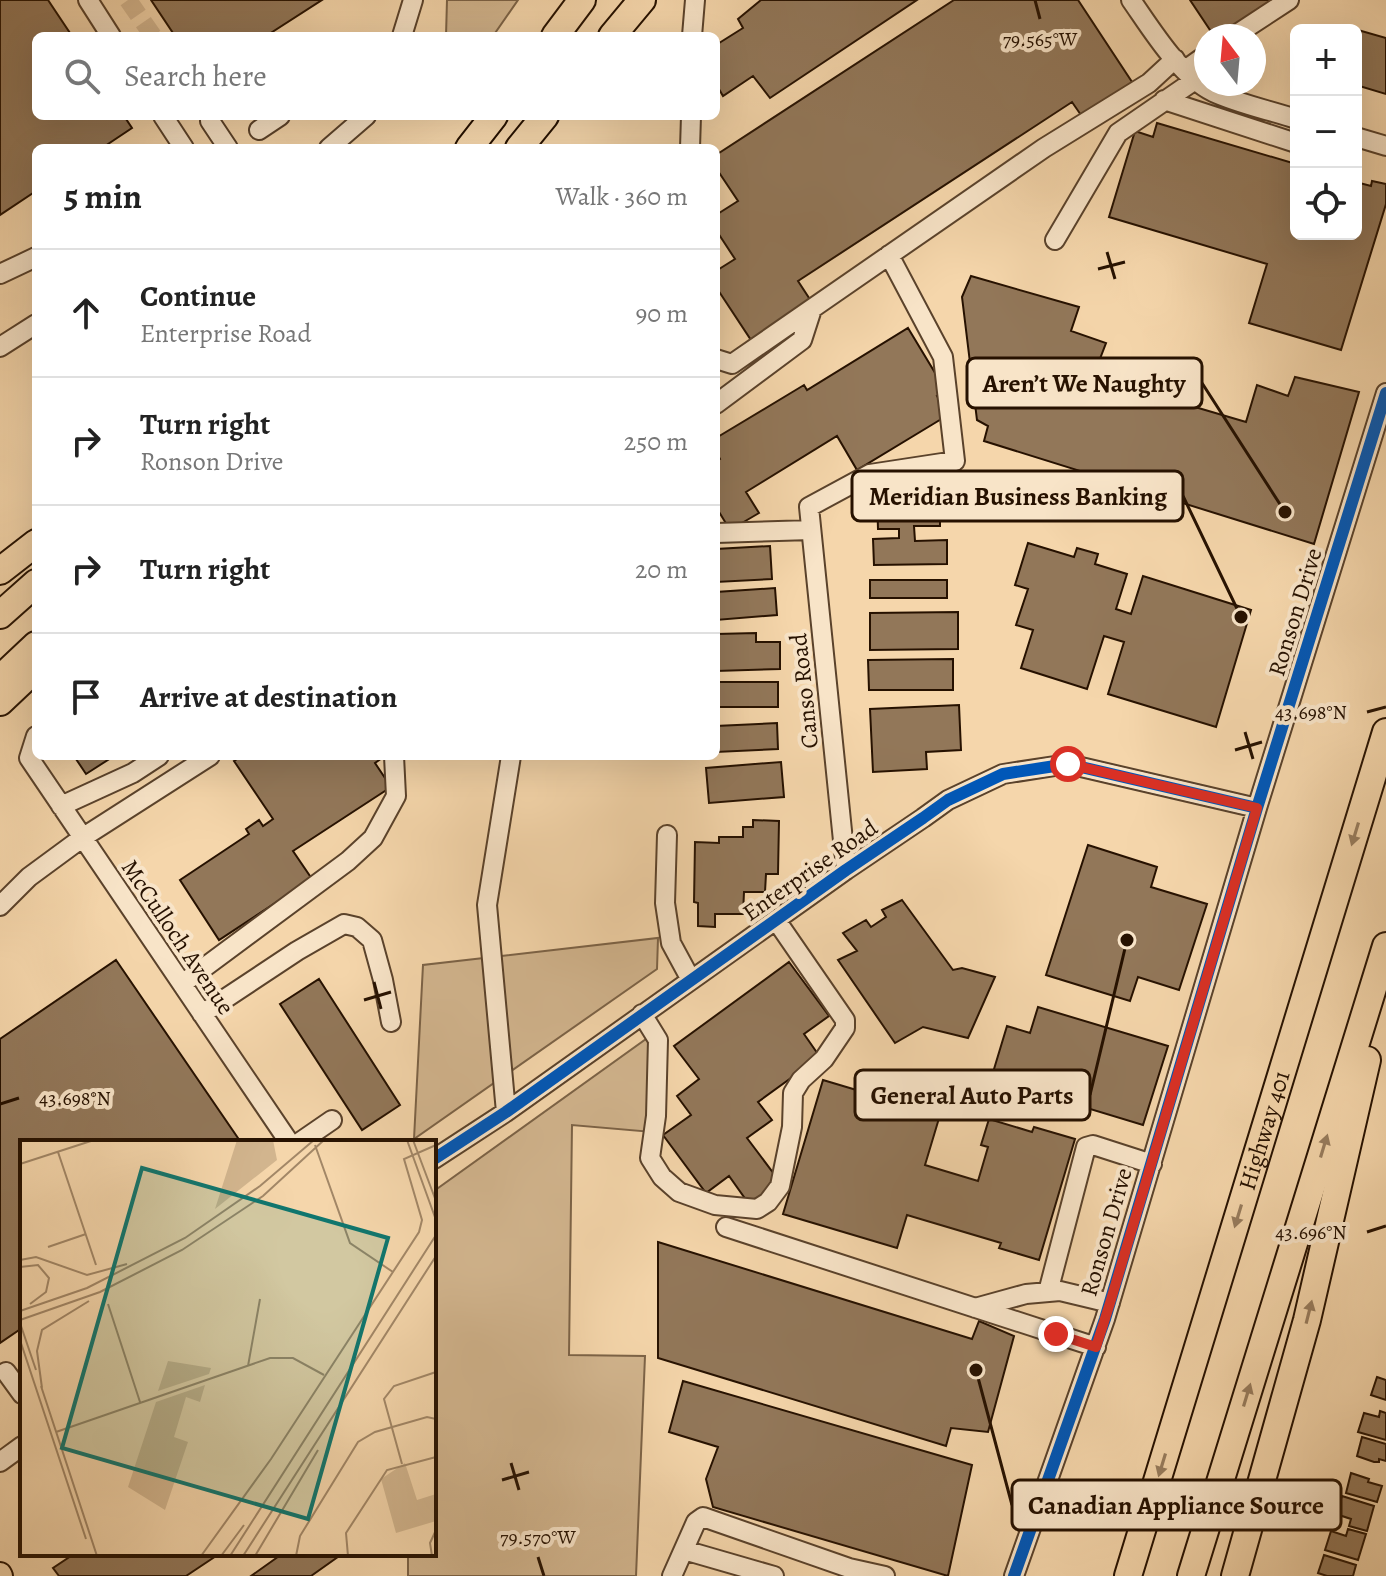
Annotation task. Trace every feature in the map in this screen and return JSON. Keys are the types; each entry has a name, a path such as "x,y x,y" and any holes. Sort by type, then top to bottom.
{"highway":[{"path":"558,32 582,0"},
{"path":"615,32 642,0"},
{"path":"472,144 491,120"},
{"path":"522,144 542,120"},
{"path":"0,571 32,546"},
{"path":"0,615 32,587"},
{"path":"0,678 32,649"},
{"path":"0,702 32,672"},
{"name":"Highway 401","path":"1128,1576 1386,732"},
{"path":"1191,1576 1386,946"},
{"path":"1235,1576 1307,1320 1386,979"}],"street":[{"path":"88,0 108,32"},
{"path":"403,32 413,0"},
{"path":"692,32 695,0"},
{"path":"1131,0 1162,44 1185,70 1212,92 1290,117"},
{"path":"1252,24 1289,0"},
{"path":"720,360 732,364 1044,148 1149,83 1194,64"},
{"path":"1055,240 1118,133 1164,100 1185,70"},
{"path":"1164,100 1290,141"},
{"path":"1258,130 1265,109"},
{"path":"166,120 181,144"},
{"path":"259,130 274,120"},
{"path":"334,144 361,120"},
{"path":"690,144 691,120"},
{"path":"210,121 225,144"},
{"path":"1362,139 1386,146"},
{"name":"Canso Road","path":"846,870 809,507 870,474 955,461 943,357 889,255"},
{"path":"0,274 32,259"},
{"path":"720,401 802,340 812,309"},
{"path":"0,347 32,327"},
{"name":"Ronson Drive","path":"1014,1576 1110,1303 1257,808 1386,393"},
{"path":"720,533 811,530"},
{"name":"McCulloch Avenue","path":"32,749 29,758 288,1140"},
{"path":"61,806 133,773 153,760"},
{"path":"0,906 29,877 82,838 204,760"},
{"path":"182,984 348,861 373,838 396,796 394,760"},
{"path":"506,1112 487,905 510,760"},
{"name":"Enterprise Road","path":"436,1158 506,1112 948,800 1003,774 1068,764 1257,808"},
{"path":"667,835 665,903 671,943 691,980"},
{"path":"642,1014 658,1040 656,1116 650,1158 662,1177 679,1192 715,1205 757,1209 768,1202 780,1186 792,1127 793,1093 801,1080 824,1059 845,1028 845,1020 776,920"},
{"path":"202,1014 344,924 357,927 372,940 391,1022"},
{"path":"303,1140 332,1120"},
{"path":"1048,1292 1086,1147 1093,1145 1152,1164"},
{"path":"726,1227 1096,1347"},
{"path":"975,1308 1026,1294 1060,1291 1110,1303"},
{"path":"20,1362 3,1374 20,1392"},
{"path":"0,1462 20,1447"},
{"path":"672,1576 696,1522 703,1517 849,1568 885,1576"},
{"path":"684,1550 774,1576"}],"shaded area":[{"path":"447,0 518,0 496,32 446,32"},
{"path":"658,938 657,969 414,1139 423,965"},
{"path":"653,1034 652,1132 572,1125 569,1355 645,1356 636,1576 408,1576 408,1556 436,1556 436,1190"}],"building":[{"path":"0,0 48,0 69,32 32,32 32,120 127,120 132,128 108,144 32,144 32,194 0,215"},
{"path":"151,0 322,0 272,32 172,32"},
{"path":"761,0 917,0 770,98 753,76 723,96 720,91 720,42 743,28 738,19"},
{"path":"954,0 1078,0 1134,85 1083,118 1072,102 798,281 811,301 751,340 720,293 720,268 735,259 720,236 720,212 738,201 720,174 720,152"},
{"path":"1190,0 1284,0 1247,24 1206,24"},
{"path":"1362,31 1386,38 1386,94 1362,87"},
{"path":"1157,123 1290,162 1290,240 1362,240 1362,184 1371,186 1372,181 1386,184 1386,204 1341,350 1249,323 1267,264 1109,217 1135,131 1153,137"},
{"path":"971,276 1079,307 1071,331 1106,343 1093,377 1246,422 1257,385 1288,396 1295,377 1359,392 1314,544 984,441 988,426 977,420 962,297"},
{"path":"908,328 946,391 937,396 948,415 857,470 837,436 746,492 759,513 730,530 720,514 720,436 804,385 807,390"},
{"path":"877,495 940,495 940,526 914,526 915,541 947,540 947,564 874,565 873,539 899,538 899,529 878,529"},
{"path":"1028,543 1074,557 1077,548 1098,554 1095,564 1127,574 1116,609 1131,614 1143,576 1251,610 1216,727 1108,694 1124,642 1104,636 1087,689 1021,668 1033,630 1016,625 1028,589 1015,585"},
{"path":"770,546 772,579 720,582 720,549"},
{"path":"870,580 947,580 947,598 870,598"},
{"path":"775,588 777,615 720,620 720,592"},
{"path":"958,612 958,649 870,650 870,613"},
{"path":"756,633 756,642 780,642 780,669 720,671 720,634"},
{"path":"953,659 953,690 869,690 868,660"},
{"path":"720,682 778,682 778,707 720,707"},
{"path":"959,705 961,750 926,752 927,769 873,772 870,709"},
{"path":"777,723 778,749 720,752 720,726"},
{"path":"77,760 108,760 86,774"},
{"path":"379,760 375,763 391,787 293,851 312,879 219,940 180,880 249,834 246,829 259,820 263,826 273,819 234,761"},
{"path":"781,762 784,797 709,803 706,768"},
{"path":"753,820 779,821 778,874 766,874 765,892 744,892 743,914 715,914 715,927 698,926 698,903 694,902 695,842 719,843 719,837 743,837 743,827 753,827"},
{"path":"1088,845 1157,867 1151,887 1207,904 1179,990 1138,977 1130,1001 1046,975"},
{"path":"902,900 953,970 962,968 995,977 968,1038 923,1027 895,1043 838,960 857,951 843,933 866,920 871,927 886,917 882,910"},
{"path":"116,960 239,1140 20,1140 20,1329 0,1343 0,1039"},
{"path":"789,962 829,1016 804,1034 820,1057 758,1102 772,1120 747,1138 780,1182 749,1204 729,1176 706,1193 663,1135 691,1115 677,1096 699,1079 674,1046"},
{"path":"319,979 400,1105 362,1130 280,1004"},
{"path":"1038,1007 1168,1046 1143,1125 991,1079 1007,1026 1030,1033"},
{"path":"823,1080 940,1115 925,1165 978,1181 988,1147 981,1145 989,1119 1032,1132 1034,1127 1075,1139 1039,1260 999,1248 1001,1243 907,1215 897,1248 783,1214"},
{"path":"658,1242 972,1339 979,1321 1014,1336 988,1432 951,1428 946,1446 658,1358"},
{"path":"1377,1377 1386,1380 1386,1400 1371,1395"},
{"path":"683,1381 972,1465 948,1576 713,1507 706,1479 718,1447 669,1432"},
{"path":"1380,1411 1386,1413 1386,1440 1358,1432 1364,1413 1379,1417"},
{"path":"1362,1437 1386,1444 1386,1461 1379,1459 1379,1462 1374,1462 1357,1456"},
{"path":"1351,1473 1382,1486 1377,1502 1346,1493"},
{"path":"1342,1496 1374,1506 1367,1531 1349,1526 1351,1519 1336,1514"},
{"path":"1348,1529 1366,1534 1358,1560 1325,1550 1331,1531 1346,1536"},
{"path":"1324,1555 1356,1565 1353,1576 1318,1573"},
{"path":"71,1556 216,1556 186,1576 59,1576 53,1568"},
{"path":"279,1556 339,1556 311,1576 251,1576"}],"tunnel":[{"path":"128,0 150,32"}],"cycle path":[{"path":"1014,1576 1105,1319 1257,808 1386,393"},
{"path":"436,1158 506,1112 948,800 1003,774 1068,764 1257,808"}],"place":[{"name":"Aren’t We Naughty","path":"1285,512"},
{"name":"Meridian Business Banking","path":"1241,617"},
{"name":"General Auto Parts","path":"1127,940"},
{"name":"Canadian Appliance Source","path":"976,1370"}],"route":[{"path":"1056,1334 1096,1347 1257,808 1068,764"}]}
